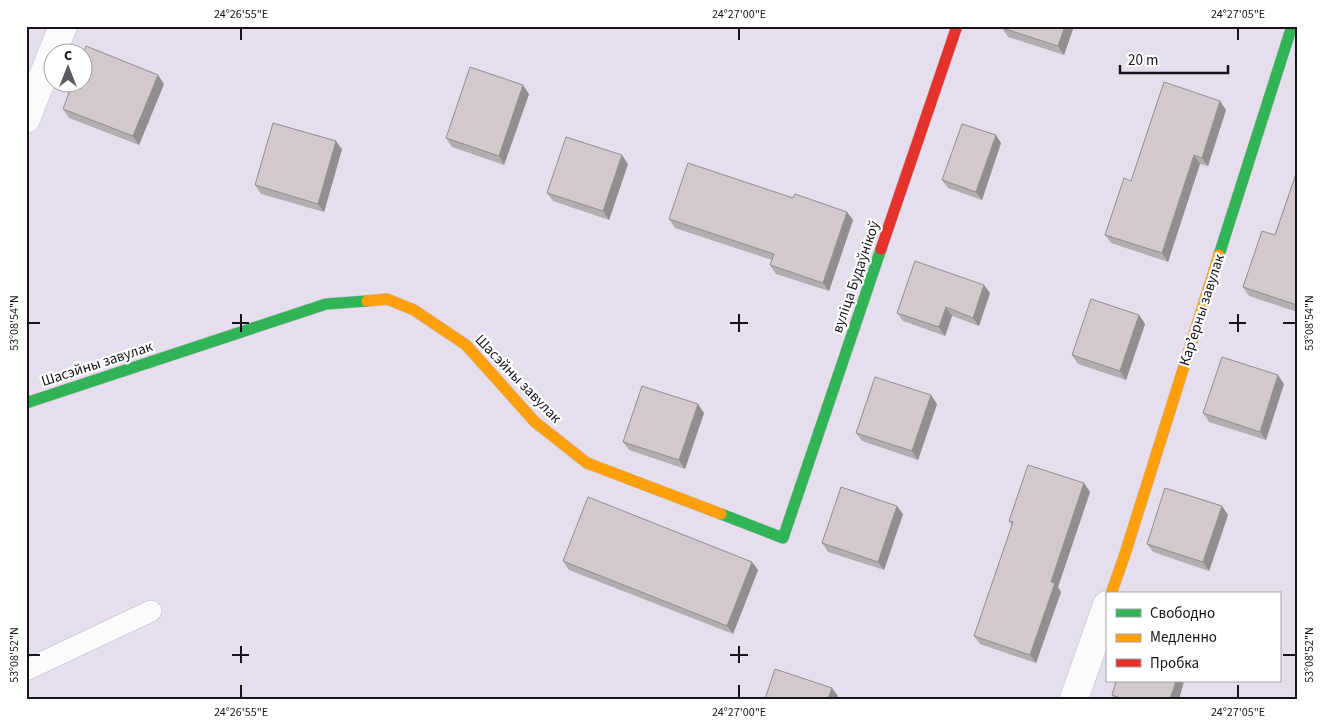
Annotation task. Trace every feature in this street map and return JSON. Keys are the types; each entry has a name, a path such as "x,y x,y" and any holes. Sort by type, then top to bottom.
{"street":[{"path":"26,119 63,26"},
{"name":"вуліца Будаўнікоў","path":"783,538 957,26"},
{"name":"Карʼерны завулак","path":"1112,592 1292,26"},
{"name":"Шасэйны завулак","path":"26,403 326,304 387,299 414,310 466,345 535,422 587,463 783,538"},
{"path":"1074,699 1106,608"}],"lane":[{"path":"26,670 151,611"}],"building":[{"path":"1002,26 1065,26 1058,46 1002,28"},
{"path":"92,48 158,75 133,136 63,109 69,92 92,92"},
{"path":"470,67 523,85 499,156 446,138"},
{"path":"1164,82 1220,101 1202,158 1194,155 1162,253 1105,235 1124,178 1131,181"},
{"path":"273,123 336,141 318,204 255,185"},
{"path":"962,124 996,135 976,192 942,180"},
{"path":"566,137 622,155 603,211 547,193"},
{"path":"688,163 793,198 795,194 847,212 823,283 770,265 774,254 669,219"},
{"path":"1297,171 1297,305 1243,287 1262,231 1275,235"},
{"path":"915,261 984,285 973,318 946,307 939,327 897,313"},
{"path":"1091,299 1139,315 1120,371 1072,355"},
{"path":"1222,357 1278,375 1260,432 1203,413"},
{"path":"875,377 931,395 912,451 856,433"},
{"path":"642,386 698,404 679,460 623,442"},
{"path":"1028,465 1084,483 1051,582 1055,583 1030,655 974,636 1013,522 1009,521"},
{"path":"841,487 897,506 878,562 822,543"},
{"path":"1165,488 1222,506 1203,562 1147,544"},
{"path":"588,497 752,562 727,626 563,561"},
{"path":"775,669 832,688 828,699 765,699"},
{"path":"1116,682 1176,682 1170,699 1123,699 1112,695"}],"traffic: fast":[{"path":"1219,255 1292,26"},
{"path":"721,514 783,538 881,249"},
{"path":"26,403 326,304 367,301"}],"traffic: slow":[{"path":"1112,592 1219,255"},
{"path":"367,301 387,299 414,310 466,345 535,422 587,463 721,514"}],"traffic: jam":[{"path":"881,249 957,26"}]}
